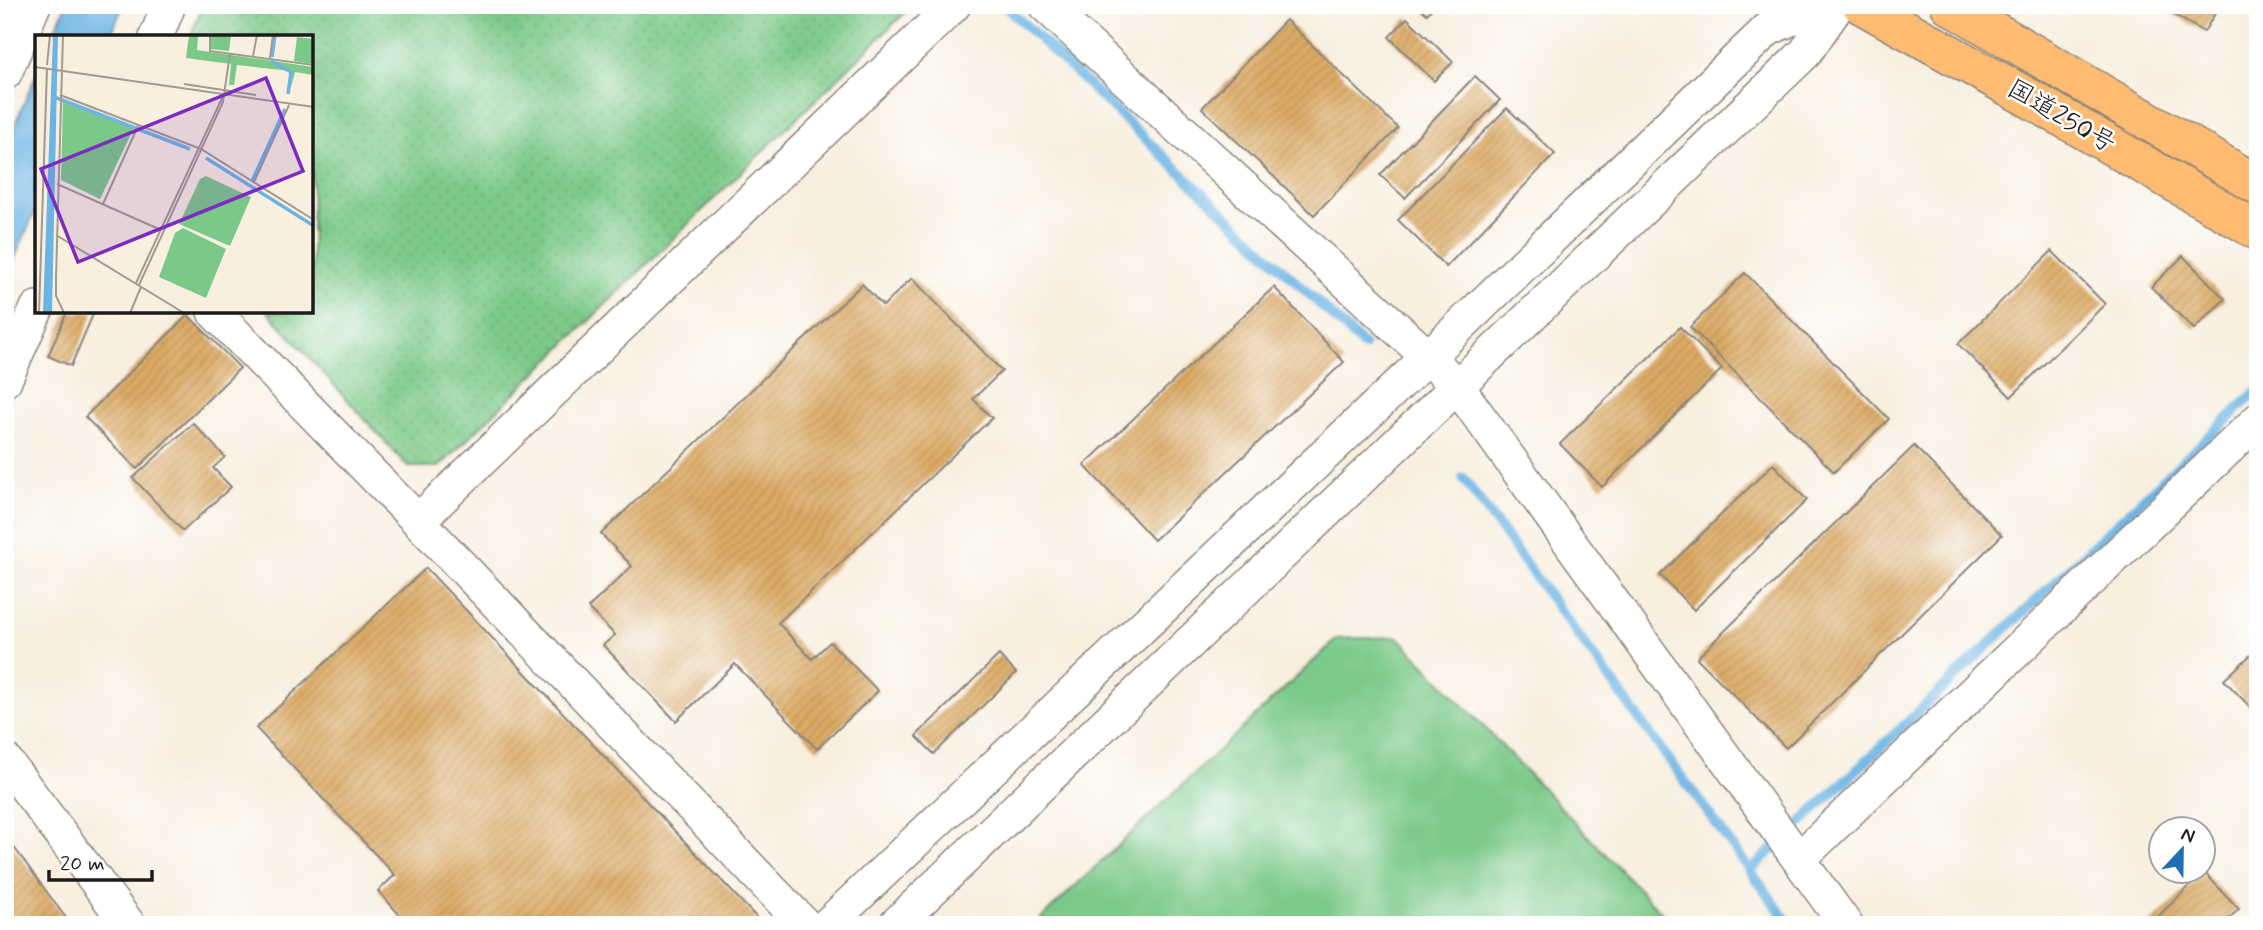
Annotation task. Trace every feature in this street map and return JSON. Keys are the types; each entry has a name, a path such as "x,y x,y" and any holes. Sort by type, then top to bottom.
{"highway":[{"name":"国道250号","path":"1862,5 2258,231"},
{"name":"国道250号","path":"1950,5 2258,185"}],"street":[{"path":"9,52 34,5"},
{"path":"157,35 169,5"},
{"path":"418,521 954,5"},
{"path":"1045,5 1428,357 1457,387 1846,925"},
{"path":"827,925 1428,357 1768,29 1823,5"},
{"path":"895,925 1805,53 1838,5"},
{"path":"5,380 35,312"},
{"path":"215,313 805,925"},
{"path":"1799,859 2258,420"},
{"path":"5,760 129,925"}],"green space":[{"path":"203,5 913,5 439,467 408,467 269,313 313,313 313,35 191,35"},
{"path":"1398,637 1673,925 1034,925 1337,639"}],"water":[{"path":"66,5 123,5 111,35 53,35"},
{"path":"35,78 35,212 5,280 5,147"}],"building":[{"path":"1417,5 1435,5 1427,14"},
{"path":"2157,5 2220,5 2204,32"},
{"path":"1407,18 1453,62 1434,81 1389,37"},
{"path":"1286,20 1398,128 1314,215 1202,108"},
{"path":"1475,76 1500,100 1405,198 1380,175"},
{"path":"1507,108 1555,154 1446,267 1398,220"},
{"path":"2052,251 2105,304 2011,397 1958,344"},
{"path":"2183,256 2225,299 2194,329 2151,287"},
{"path":"1745,273 1889,419 1834,472 1690,327"},
{"path":"912,278 1002,371 973,399 992,418 778,623 812,659 830,642 878,691 817,749 735,664 676,721 603,645 615,635 588,608 632,566 601,534 862,284 883,306"},
{"path":"1274,287 1344,362 1154,540 1084,465"},
{"path":"67,313 94,313 71,366 48,356"},
{"path":"188,315 240,368 137,469 85,417"},
{"path":"1680,327 1722,369 1602,487 1560,444"},
{"path":"193,423 225,457 213,468 231,487 183,531 133,478"},
{"path":"1914,446 2002,535 1786,748 1697,658"},
{"path":"1773,464 1807,500 1694,610 1660,575"},
{"path":"426,568 757,918 749,925 409,925 378,891 395,875 256,728"},
{"path":"2258,648 2258,715 2224,680"},
{"path":"999,655 1016,673 934,754 916,736"},
{"path":"5,835 71,925 5,925"},
{"path":"2192,884 2215,884 2239,909 2222,925 2149,925"}],"waterway":[{"path":"1004,5 1364,346"},
{"path":"1750,871 2258,390"},
{"path":"1463,478 1790,925"}]}
